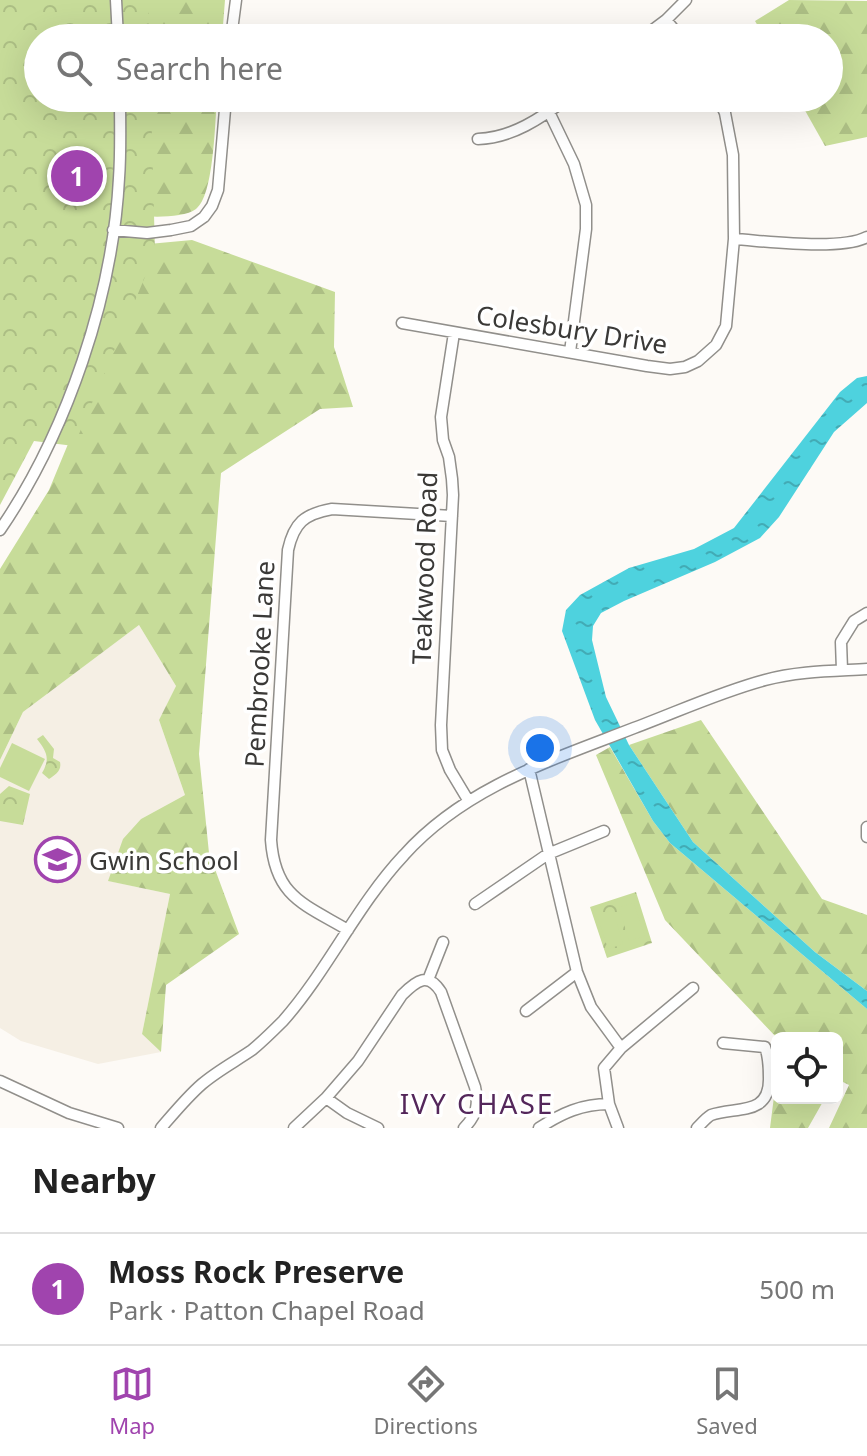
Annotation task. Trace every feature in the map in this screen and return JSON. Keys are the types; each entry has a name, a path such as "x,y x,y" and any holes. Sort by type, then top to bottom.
{"street":[{"path":"116,0 117,24"},
{"path":"233,24 236,0"},
{"path":"661,24 686,0"},
{"path":"666,20 669,24"},
{"path":"0,530 43,454 80,368 98,304 113,230 119,181 120,112"},
{"path":"113,230 147,233 171,230 191,226 204,217 218,190 225,112"},
{"path":"478,139 509,134 549,112 574,164 586,205 586,229 570,352"},
{"name":"Colesbury Drive","path":"402,323 670,369 698,361 716,345 726,326 734,239 733,155 725,112"},
{"path":"734,239 822,245 861,241 867,237"},
{"name":"Teakwood Road","path":"454,333 441,417 452,479 441,725 442,750 468,800"},
{"name":"Pembrooke Lane","path":"348,930 287,890 273,862 271,840 291,537 304,519 332,509 452,516"},
{"path":"842,670 841,642 854,621 867,613"},
{"path":"161,1128 203,1083 254,1048 285,1018 381,881 435,825 468,800 529,769 766,680 809,672 867,669"},
{"path":"529,769 577,972 591,1007 621,1048"},
{"path":"867,827 867,837"},
{"path":"475,904 548,854 604,831"},
{"path":"428,980 443,942"},
{"path":"526,1011 577,972"},
{"path":"294,1128 305,1123 364,1053 402,995 411,986 428,980 435,983 441,992 475,1087 478,1101 476,1111 464,1128"},
{"path":"618,1128 609,1104 604,1068 621,1048 693,988"},
{"path":"697,1128 710,1116 751,1108 762,1101 769,1086 769,1056 765,1047 723,1043"},
{"path":"0,1081 69,1113 118,1128"},
{"path":"326,1098 347,1113 378,1128"},
{"path":"539,1128 573,1109 609,1104"}],"shaded area":[{"name":"Gwin School","path":"139,625 176,686 159,720 185,795 141,819 109,881 170,894 142,1034 161,1052 98,1064 21,1041 0,1028 0,760 23,712"}],"green space":[{"path":"0,0 148,0 149,24 24,24 24,112 151,112 155,253 74,446 34,441 0,505"},
{"path":"133,0 225,0 223,24 134,24"},
{"path":"789,0 867,1 867,137 825,146 806,112 843,112 843,24 757,24 755,21"},
{"path":"138,112 216,112 210,174 202,201 196,209 185,214 140,216"},
{"path":"192,240 335,292 334,347 353,407 320,409 221,473 199,754 209,853 239,934 166,985 161,1052 142,1034 170,894 108,881 123,839 141,819 185,795 159,720 176,686 139,625 23,712 0,760 0,569 49,490 73,432 138,245"},
{"path":"701,720 822,899 867,915 867,991 815,952 693,842 629,745"},
{"path":"43,735 54,749 53,758 60,762 59,770 49,779 42,773 46,755 37,739"},
{"path":"12,743 45,759 29,791 0,777 0,768"},
{"path":"610,747 653,821 670,843 867,1009 867,1128 829,1128 840,1104 843,1104 849,1085 843,1082 843,1032 771,1032 665,920 596,755"},
{"path":"9,786 30,794 23,825 0,821 0,794"},
{"path":"636,892 652,943 607,958 590,907"},
{"path":"634,903 645,936 629,941 619,907"},
{"path":"613,910 623,944 608,949 597,915"},
{"path":"773,1104 822,1104 808,1128 770,1128"}],"water":[{"path":"867,376 867,403 834,432 779,517 760,538 715,562 601,613 593,626 592,640 606,697 629,745 693,842 815,952 867,991 867,1009 670,843 653,821 595,720 562,631 566,610 580,595 629,568 694,549 734,528 840,392 857,378"}],"place":[{"name":"Moss Rock Preserve","path":"77,176"},
{"name":"Gwin School","path":"58,860"}],"district":[{"name":"IVY CHASE","path":"477,1103"}]}
